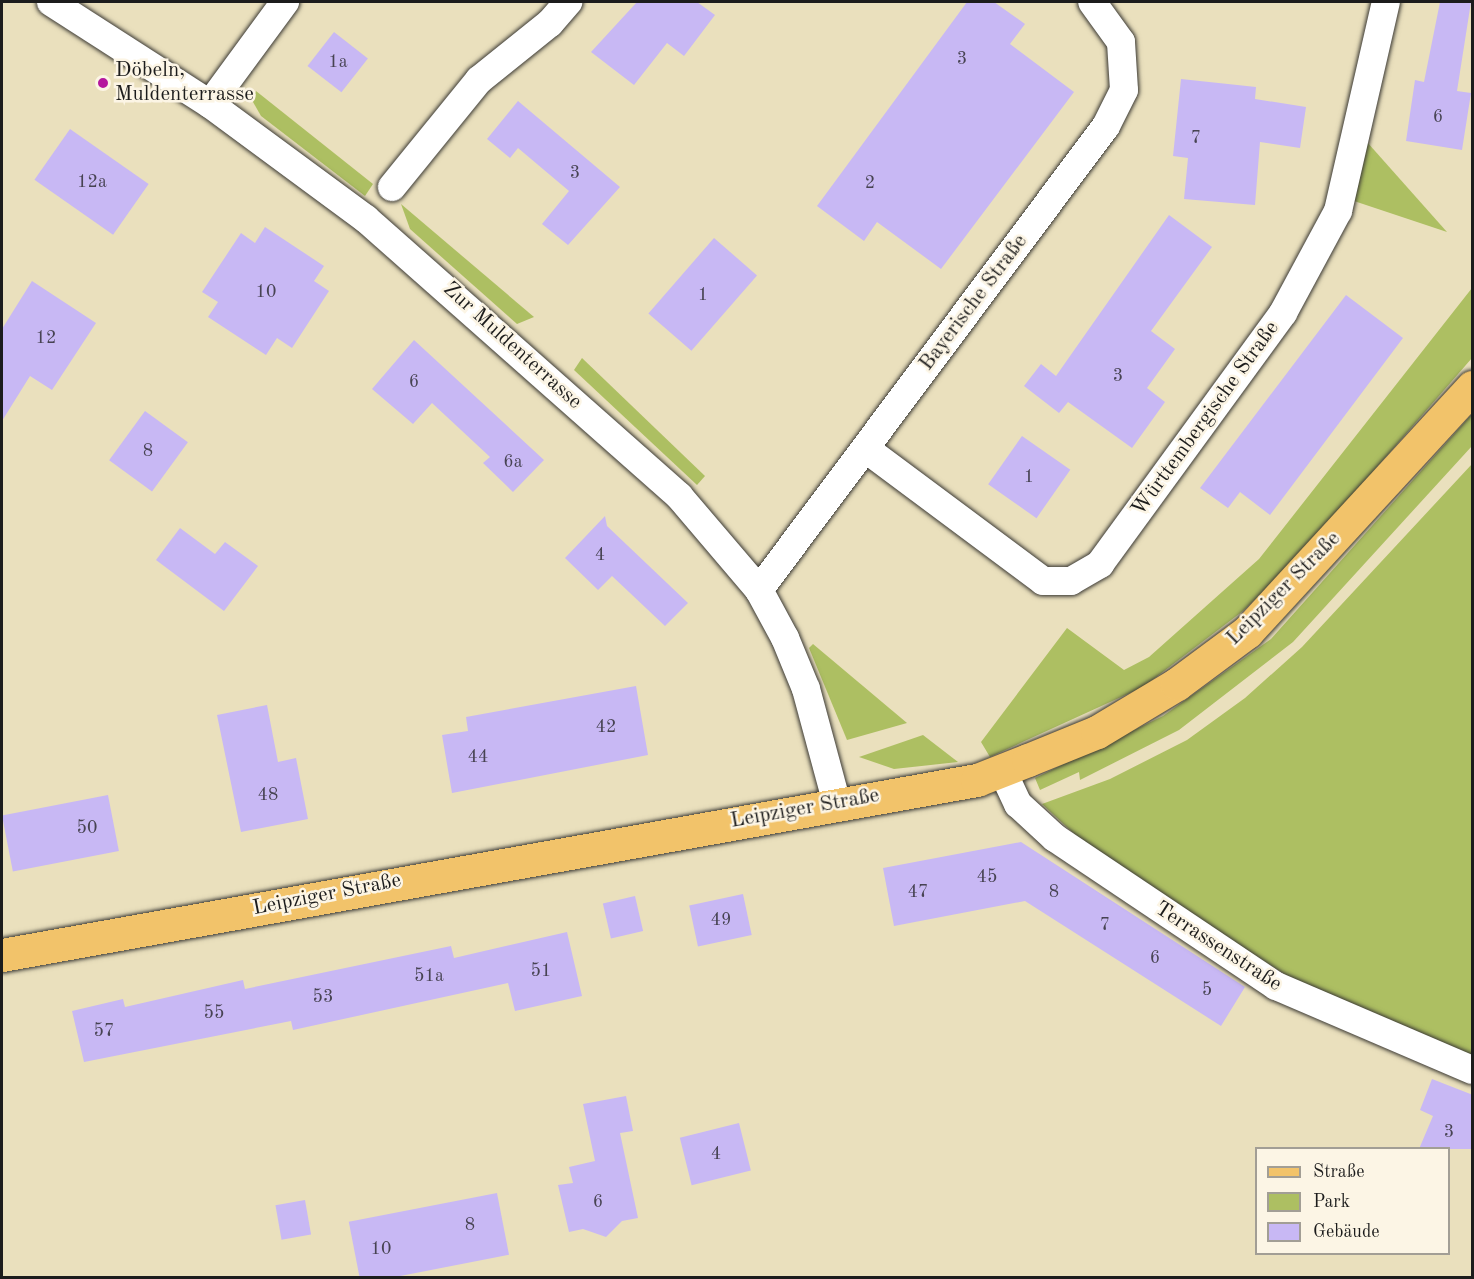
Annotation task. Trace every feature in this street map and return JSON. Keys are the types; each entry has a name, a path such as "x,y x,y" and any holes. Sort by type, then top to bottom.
{"main road":[{"name":"Leipziger Straße","path":"2,955 977,780 1097,732 1177,684 1247,632 1473,387"}],"street":[{"name":"Zur Muldenterrasse","path":"51,2 210,104 366,219 549,378 679,496 759,590 806,689 837,804"},
{"path":"210,104 285,2"},
{"path":"392,187 479,80 550,23 568,2"},
{"name":"Bayerische Straße","path":"759,590 1106,126 1124,90 1121,42 1092,2"},
{"name":"Württembergische Straße","path":"866,449 1043,581 1071,581 1100,564 1283,313 1338,210 1386,2"},
{"name":"Terrassenstraße","path":"1002,770 1018,804 1055,838 1276,986 1473,1070"}],"green space":[{"path":"256,91 373,184 365,196 261,116 253,102"},
{"path":"1367,142 1447,232 1351,200"},
{"path":"401,204 534,317 517,324 410,229"},
{"path":"1472,288 1472,358 1296,560 1243,611 1143,687 990,757 981,742 1067,628 1124,670 1149,657 1259,559"},
{"path":"582,358 705,476 697,485 574,370"},
{"path":"1472,414 1472,446 1293,642 1179,730 1080,780 1079,772 1040,790 1035,778 1163,716 1271,639"},
{"path":"1472,464 1472,1055 1327,1001 1096,854 1042,804 1110,779 1187,740 1245,698 1302,647"},
{"path":"813,644 907,723 847,740 809,648"},
{"path":"923,735 958,762 894,769 859,757"}],"building":[{"path":"637,2 697,2 715,15 684,56 667,43 634,85 591,52"},
{"path":"967,2 994,2 1025,24 1010,44 1074,92 941,269 877,222 864,241 817,206"},
{"path":"1440,2 1471,2 1457,91 1471,93 1462,150 1406,141 1415,80 1424,82"},
{"path":"334,32 368,58 341,92 308,66"},
{"path":"1181,79 1256,87 1255,99 1306,107 1300,148 1260,142 1255,205 1184,199 1188,158 1173,156"},
{"path":"518,101 620,187 568,245 542,224 569,191 518,148 510,158 487,139"},
{"path":"70,129 149,184 113,235 34,180"},
{"path":"1169,215 1212,247 1151,331 1175,349 1147,388 1165,402 1132,448 1068,402 1059,413 1024,386 1041,364 1056,376"},
{"path":"265,227 324,266 314,281 329,291 292,348 277,338 266,355 208,317 218,302 202,292 241,233 255,243"},
{"path":"714,238 757,275 691,351 648,313"},
{"path":"32,281 96,323 52,390 30,376 2,421 2,329"},
{"path":"1346,295 1403,338 1270,515 1240,492 1228,508 1200,488"},
{"path":"414,340 544,460 513,492 483,463 490,457 432,403 413,424 372,389"},
{"path":"145,411 188,442 152,492 109,460"},
{"path":"1022,436 1070,470 1036,518 988,484"},
{"path":"605,516 607,526 688,603 665,626 612,576 598,590 565,558"},
{"path":"180,528 215,554 225,542 258,566 224,611 156,560"},
{"path":"636,686 648,755 452,793 442,735 468,731 466,717"},
{"path":"267,705 278,762 296,758 308,819 241,832 217,715"},
{"path":"108,795 119,851 13,872 2,816"},
{"path":"1021,842 1245,987 1221,1026 1025,901 894,926 883,868"},
{"path":"743,894 752,935 698,947 689,905"},
{"path":"635,896 643,931 611,939 603,903"},
{"path":"567,932 582,996 515,1011 508,983 293,1030 291,1021 84,1062 72,1011 123,999 125,1007 243,980 245,989 451,946 454,958"},
{"path":"1432,1079 1473,1095 1473,1149 1420,1147 1433,1116 1420,1110"},
{"path":"626,1096 633,1131 620,1133 638,1218 622,1221 606,1237 583,1229 569,1232 558,1185 573,1183 569,1167 595,1161 583,1104"},
{"path":"739,1123 751,1171 692,1185 680,1138"},
{"path":"497,1193 509,1255 390,1278 360,1278 349,1222"},
{"path":"305,1200 311,1234 282,1240 275,1205"}],"place":[{"name":"Döbeln, Muldenterrasse","path":"103,83"}]}
